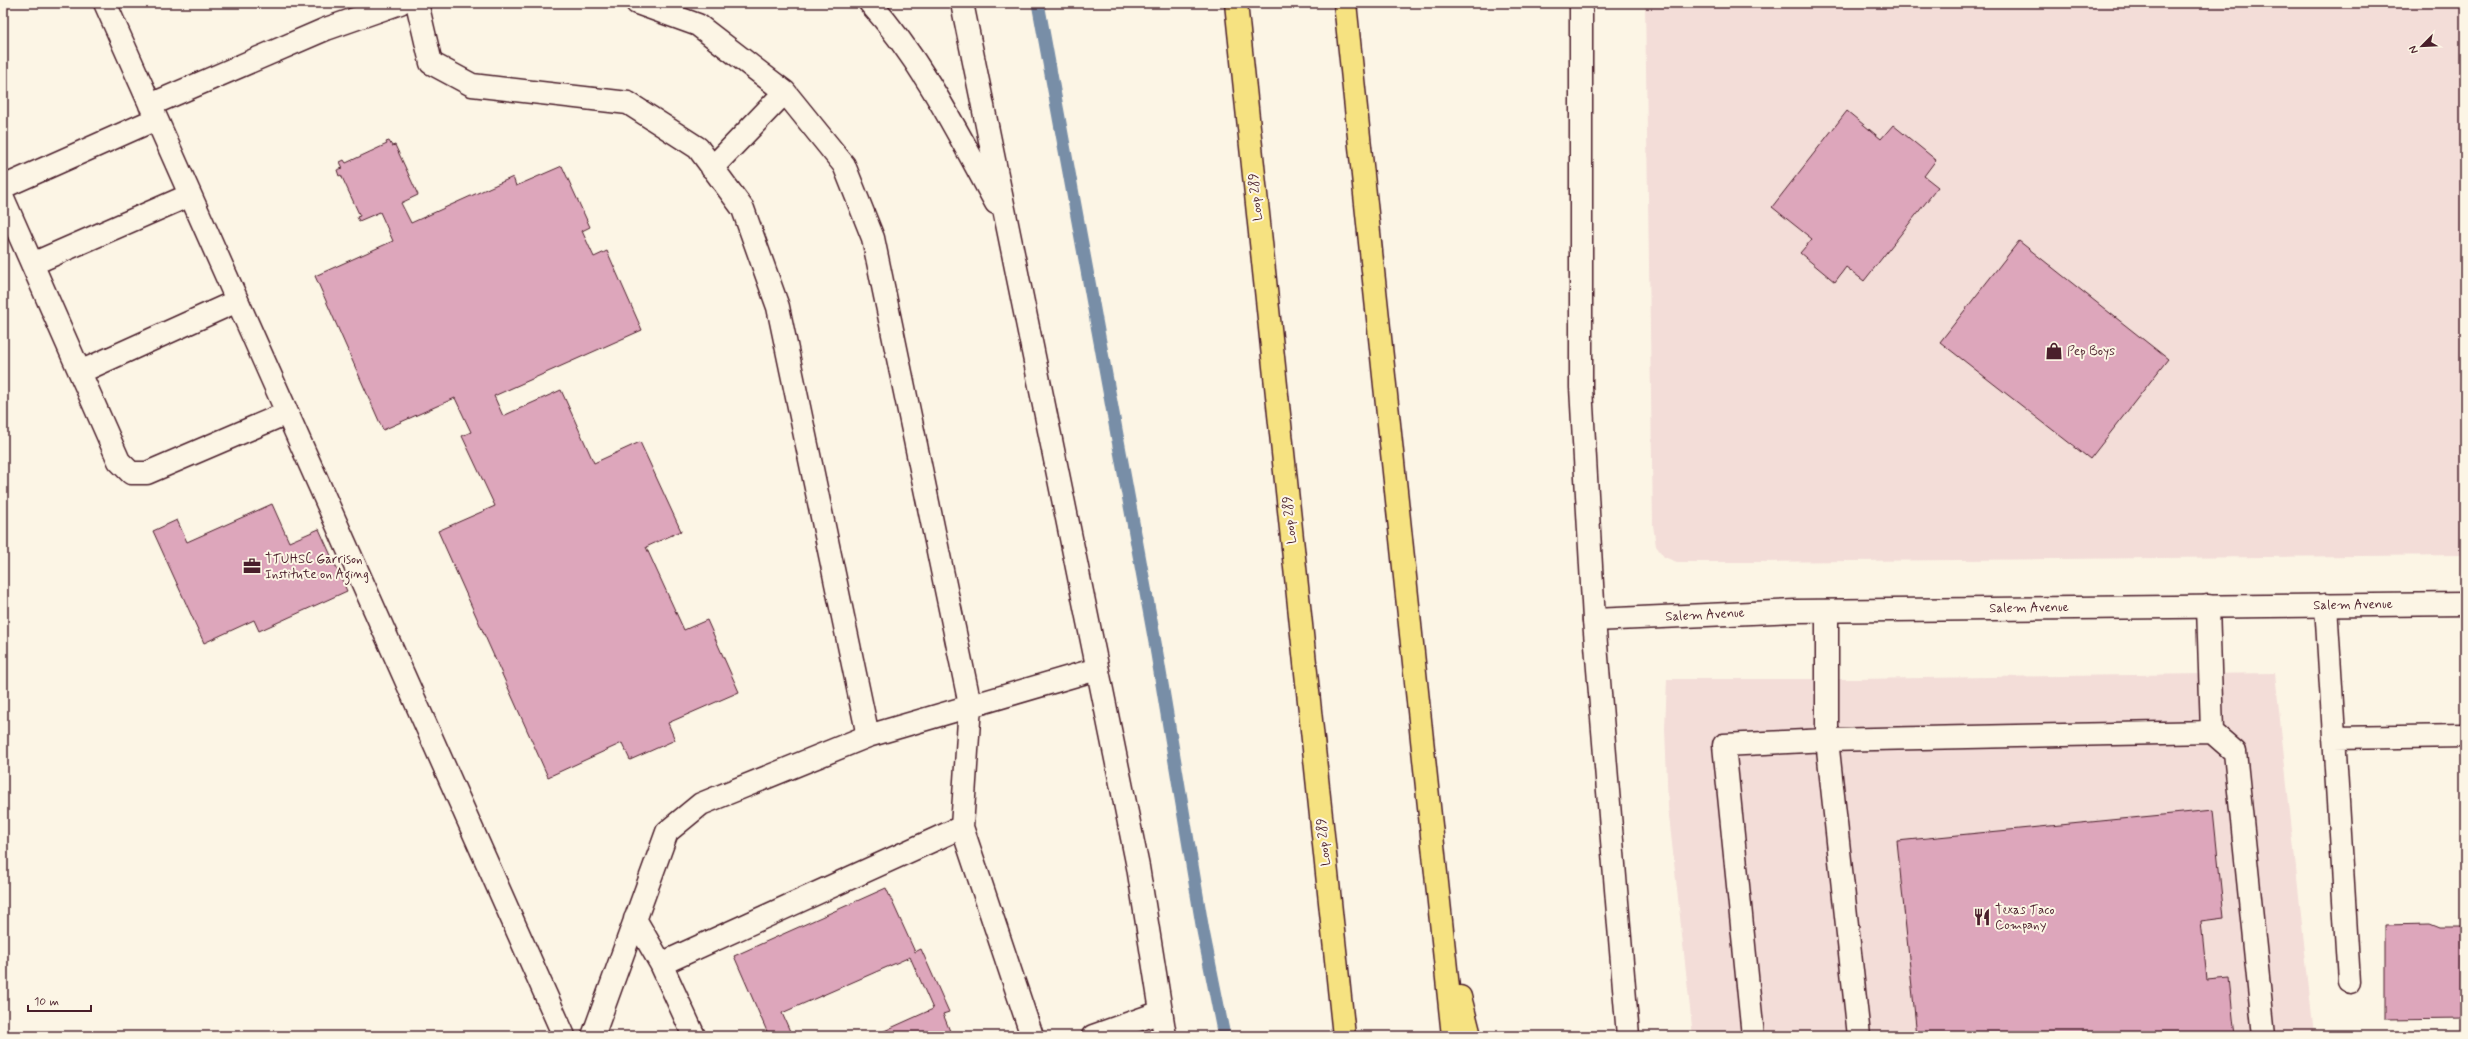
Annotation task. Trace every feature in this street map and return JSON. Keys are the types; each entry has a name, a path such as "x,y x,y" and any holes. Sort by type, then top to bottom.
{"highway":[{"name":"Loop 289","path":"1236,3 1344,1036"},
{"path":"1345,3 1453,1036"},
{"path":"1442,927 1470,1036"}],"main road":[{"path":"105,3 564,1036"},
{"path":"3,187 153,112 326,29 400,3"},
{"path":"417,3 431,63 472,84 628,103 698,148 743,210 778,307 868,736"},
{"path":"637,3 698,25 785,92 844,165 873,238 970,705 962,827 1032,1036"},
{"path":"870,3 888,23 939,98 1007,223"},
{"path":"962,3 1138,867 1165,1036"},
{"path":"1581,3 1581,387 1594,620 1628,1036"},
{"path":"712,168 785,92"},
{"path":"32,264 190,195"},
{"path":"3,198 119,461 131,473 147,473 287,413"},
{"path":"80,372 237,301"},
{"name":"Salem Avenue","path":"1594,620 1826,611 2465,604"},
{"path":"2326,605 2349,982"},
{"path":"2208,606 2212,732"},
{"path":"1826,611 1827,740 1859,1036"},
{"path":"593,1036 667,832 701,804 868,736 1097,669"},
{"path":"1753,1036 1724,745 1827,740 2212,732 2235,752 2264,1036"},
{"path":"2334,738 2465,736"},
{"path":"661,964 962,827"},
{"path":"636,919 661,964 694,1036"},
{"path":"1093,1036 1161,1012"}],"shaded area":[{"path":"1645,3 2465,3 2465,555 1753,562 1677,562 1664,557 1656,546 1653,525"},
{"path":"2275,673 2314,1036 1693,1036 1668,807 1665,728 1667,679 1855,679"}],"building":[{"path":"1847,111 1881,139 1893,125 1936,160 1924,176 1938,187 1864,281 1846,267 1835,282 1800,253 1812,239 1772,207"},
{"path":"389,141 392,146 395,145 418,195 401,203 411,223 513,177 516,186 562,166 590,227 582,231 594,257 607,251 642,330 494,396 503,416 561,390 594,463 640,442 681,531 646,547 684,630 707,620 739,692 668,723 675,740 630,760 622,743 548,777 438,531 495,506 462,436 471,432 455,398 383,430 315,276 393,241 380,212 359,221 357,217 360,216 341,175 339,176 337,170 343,168 340,162 344,160 346,163 387,144 386,142"},
{"name":"Pep Boys","path":"2019,241 2168,359 2090,459 1940,342"},
{"name":"TTUHSC Garrison Institute on Aging","path":"272,504 289,542 319,529 347,591 259,631 254,620 204,643 153,531 177,520 187,542"},
{"path":"2213,810 2224,918 2201,921 2207,980 2229,978 2235,1036 1917,1036 1897,841"},
{"path":"886,888 915,952 921,949 949,1012 943,1014 952,1036 873,1036 933,1009 910,957 782,1013 792,1036 769,1036 734,956"},
{"path":"2429,924 2439,928 2465,928 2465,1018 2385,1019 2385,925"}],"waterway":[{"path":"1038,3 1156,648 1203,931 1224,1036"}],"place":[{"name":"Pep Boys","path":"2054,351"},
{"name":"TTUHSC Garrison Institute on Aging","path":"252,566"},
{"name":"Texas Taco Company","path":"1982,917"}]}
